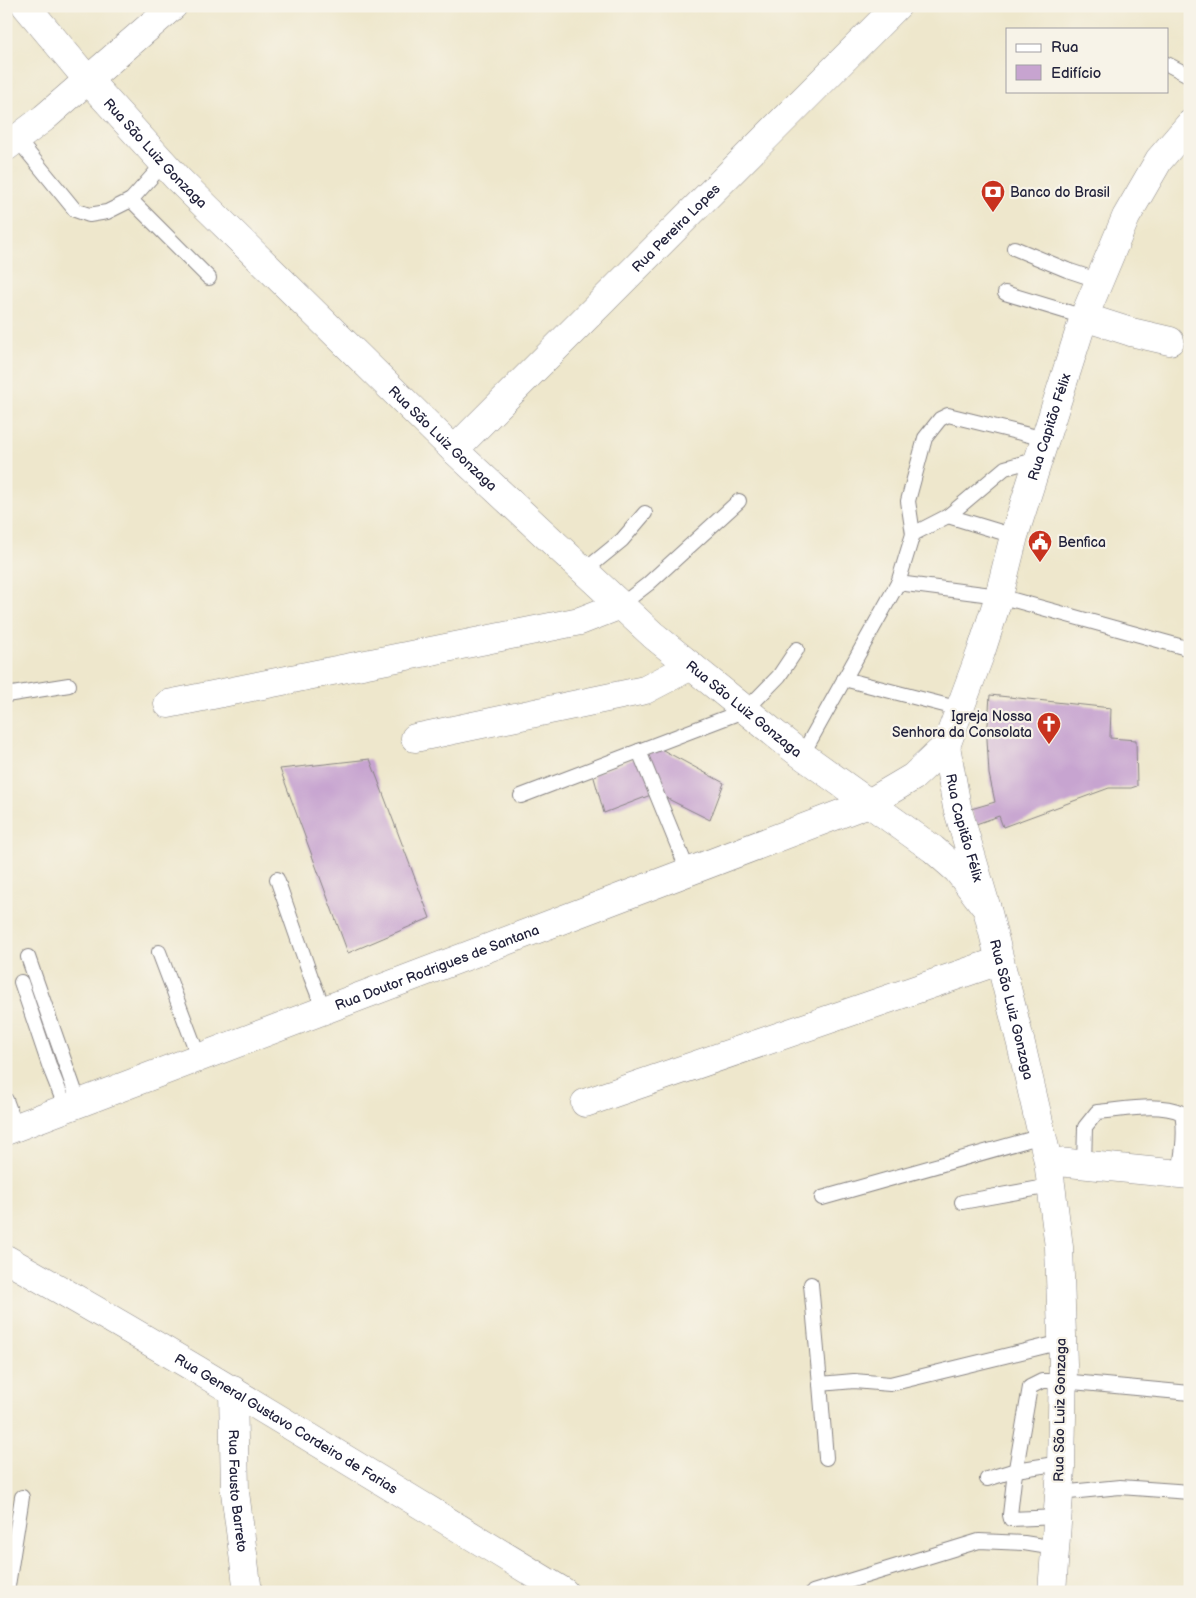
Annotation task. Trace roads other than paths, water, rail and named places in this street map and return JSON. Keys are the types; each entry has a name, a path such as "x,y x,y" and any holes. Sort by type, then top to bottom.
{"street":[{"name":"Rua São Luiz Gonzaga","path":"26,6 87,79 177,178 454,450 653,635 802,755 933,849 957,870 987,908 999,961 1022,1044 1047,1161 1059,1247 1062,1381 1060,1463 1052,1592"},
{"path":"12,143 44,118 173,6"},
{"name":"Rua Pereira Lopes","path":"454,450 897,6"},
{"name":"Rua Capitão Félix","path":"869,803 913,777 946,746 999,596 1014,536 1084,317 1126,217 1159,160 1190,124"},
{"path":"1084,317 1170,342"},
{"path":"168,704 580,621 621,605"},
{"path":"415,738 645,690 691,666"},
{"name":"Rua Capitão Félix","path":"946,746 957,807 987,908"},
{"name":"Rua Doutor Rodrigues de Santana","path":"11,1129 869,803"},
{"path":"585,1103 999,961"},
{"path":"1047,1161 1185,1174"},
{"name":"Rua General Gustavo Cordeiro de Farias","path":"6,1259 111,1318 232,1390 564,1592"},
{"name":"Rua Fausto Barreto","path":"232,1390 235,1492 248,1592"}],"lane":[{"path":"1168,65 1190,76"},
{"path":"12,143 75,210 90,215 107,212 131,200 164,163"},
{"path":"131,200 209,278"},
{"path":"1014,248 1100,282"},
{"path":"1005,293 1084,317"},
{"path":"802,755 898,583 913,534 908,501 925,438 940,419 948,415 1042,449"},
{"path":"913,534 948,516 1004,468 1042,449"},
{"path":"621,605 648,584 739,501"},
{"path":"584,571 622,540 645,513"},
{"path":"948,516 1014,536"},
{"path":"898,583 999,596 1190,649"},
{"path":"521,796 746,710 779,676 797,649"},
{"path":"844,679 960,709"},
{"path":"6,695 69,686"},
{"path":"639,751 688,872"},
{"path":"277,879 324,1010"},
{"path":"159,952 199,1058"},
{"path":"28,957 72,1106"},
{"path":"21,982 50,1068 72,1106"},
{"path":"6,1100 11,1129"},
{"path":"1084,1165 1085,1127 1097,1112 1148,1108 1173,1109 1182,1113 1185,1174"},
{"path":"822,1198 1047,1161"},
{"path":"962,1202 1047,1161"},
{"path":"811,1284 826,1458"},
{"path":"820,1384 854,1381 890,1384 1062,1342"},
{"path":"1190,1393 1062,1381 1042,1381 1030,1387 1010,1515 1011,1519 1120,1487 1190,1492"},
{"path":"987,1479 1016,1470 1060,1463"},
{"path":"7,1592 22,1497"},
{"path":"813,1592 979,1541 1055,1548"}],"place":[{"name":"Banco do Brasil","path":"993,213"},
{"name":"Benfica","path":"1040,563"},
{"name":"Igreja Nossa Senhora da Consolata","path":"1049,745"}]}
